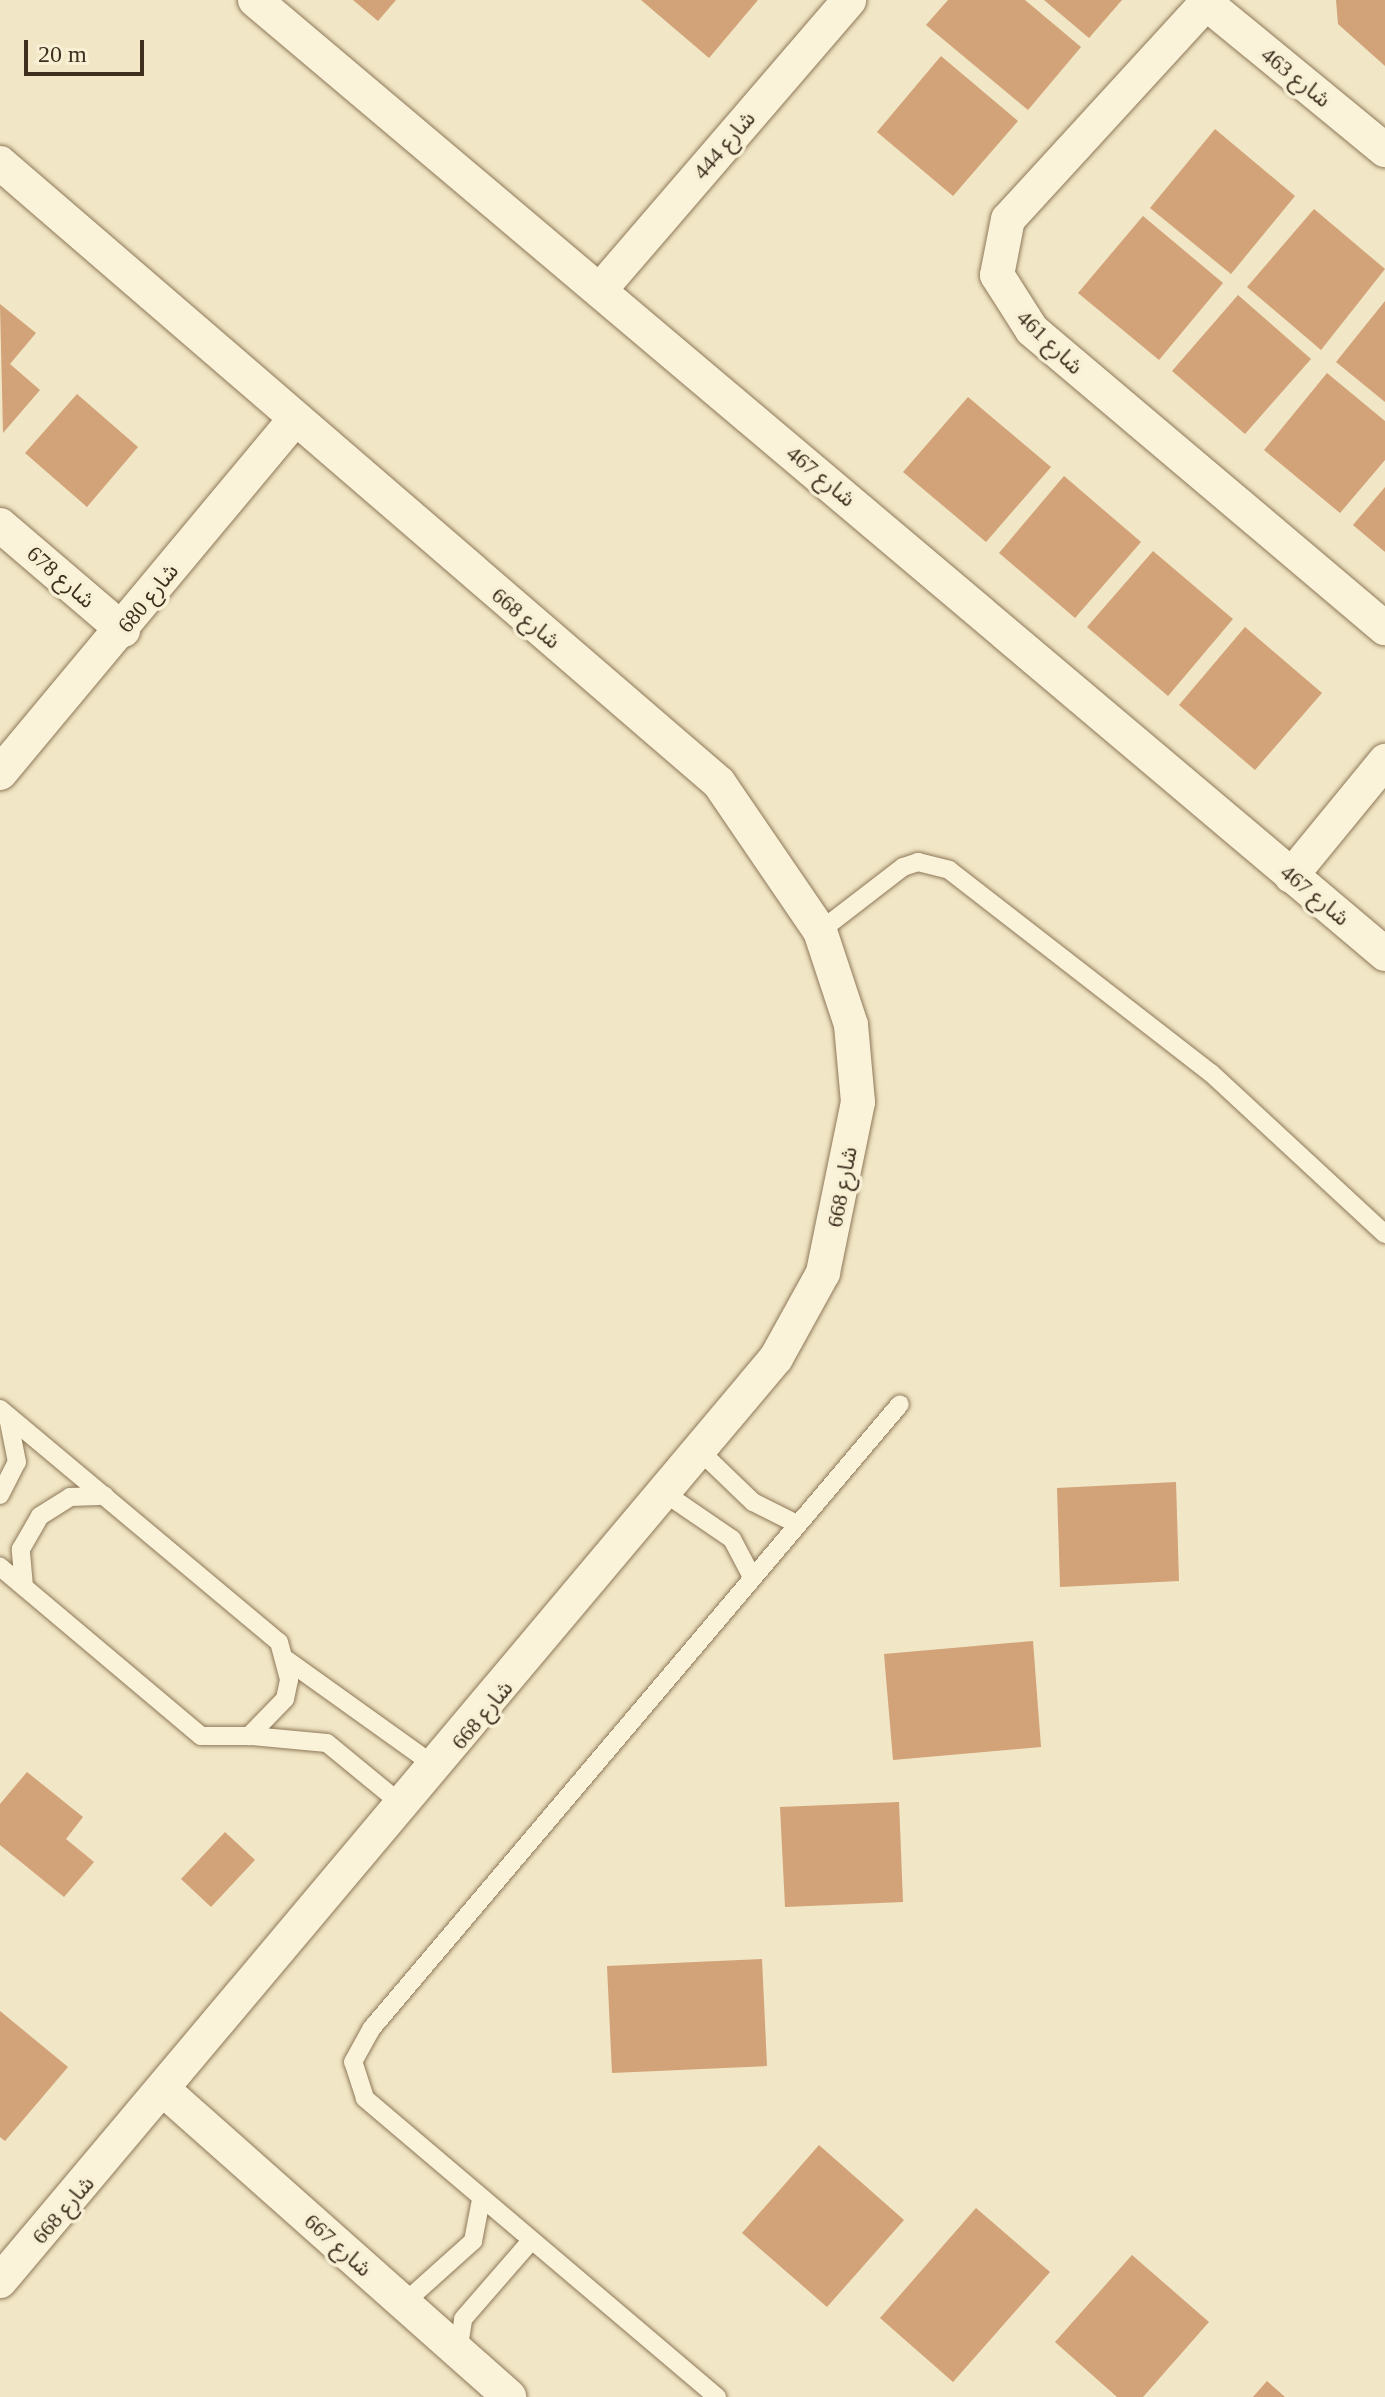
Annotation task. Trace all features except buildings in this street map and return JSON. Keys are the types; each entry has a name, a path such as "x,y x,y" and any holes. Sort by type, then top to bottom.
{"street":[{"name":"شارع 467","path":"255,0 1385,954"},
{"name":"شارع 444","path":"600,290 849,0"},
{"name":"شارع 463","path":"1208,2 1385,150"},
{"name":"شارع 461","path":"1208,2 1008,219 997,275 1032,330 1385,628"},
{"name":"شارع 668","path":"0,163 293,421 719,783 820,931 851,1025 858,1102 842,1203 823,1273 776,1358 166,2092 0,2281"},
{"name":"شارع 680","path":"0,773 123,630 293,421"},
{"name":"شارع 678","path":"0,525 123,630"},
{"path":"1291,876 1385,761"},
{"name":"شارع 667","path":"166,2092 509,2397"}],"lane":[{"path":"820,931 903,867 934,863 949,870 1211,1073 1385,1234"},
{"path":"717,2397 530,2242 365,2098 353,2062 372,2028 900,1404"},
{"path":"0,1495 17,1454 3,1411"},
{"path":"3,1411 279,1642 287,1660 285,1699 249,1736"},
{"path":"701,1452 753,1502 797,1524"},
{"path":"666,1494 732,1539 752,1577"},
{"path":"24,1587 21,1549 40,1516 70,1497 105,1496"},
{"path":"0,1567 201,1736 305,1735 327,1743 405,1807"},
{"path":"287,1660 438,1768"},
{"path":"404,2303 473,2241 481,2200"},
{"path":"458,2352 463,2319 530,2242"}]}
